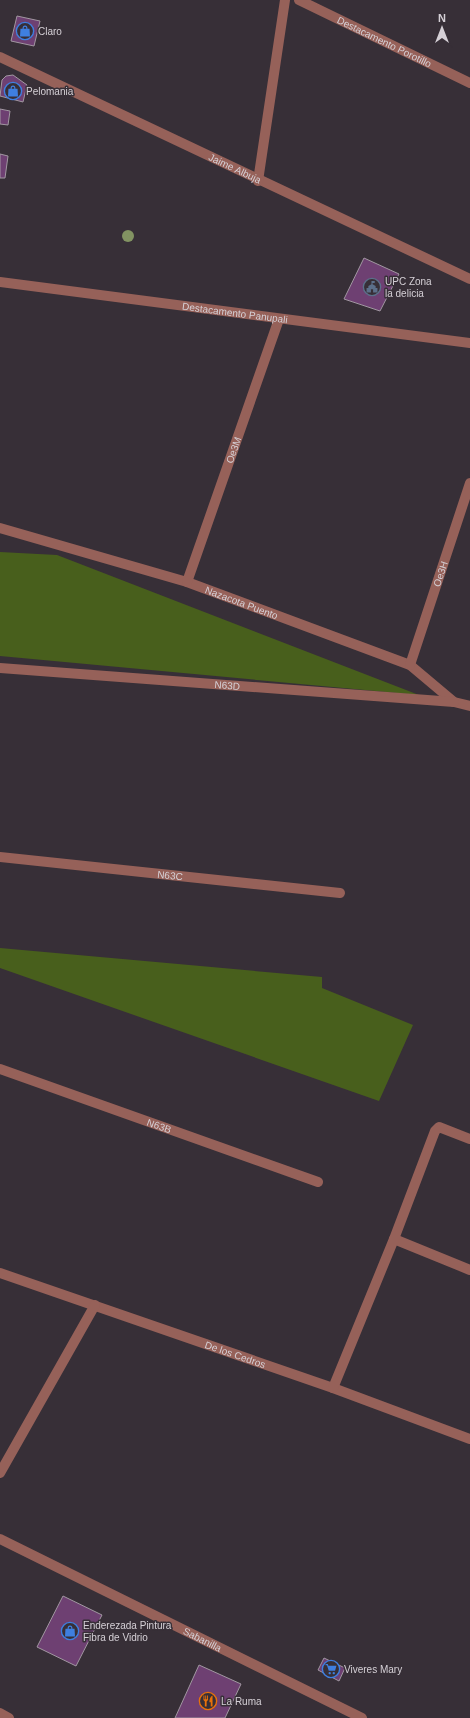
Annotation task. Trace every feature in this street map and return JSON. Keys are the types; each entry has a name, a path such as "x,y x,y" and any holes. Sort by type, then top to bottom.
{"street":[{"path":"258,181 285,0"},
{"name":"Destacamento Porotillo","path":"299,0 470,83"},
{"name":"Jaime Albuja","path":"0,57 258,181 470,279"},
{"name":"Destacamento Panupali","path":"0,282 470,343"},
{"name":"Oe3M","path":"187,582 279,319"},
{"name":"Oe3H","path":"410,665 470,483"},
{"name":"Nazacota Puento","path":"0,528 187,582 410,665 454,702 470,706"},
{"name":"N63D","path":"0,668 454,702"},
{"name":"N63C","path":"0,857 340,894"},
{"name":"N63B","path":"0,1069 318,1182"},
{"path":"333,1388 394,1239 435,1131 439,1127 470,1139"},
{"path":"394,1239 470,1270"},
{"name":"De los Cedros","path":"0,1272 333,1388 470,1439"},
{"path":"0,1473 95,1306"},
{"name":"Sabanilla","path":"0,1539 362,1718"},
{"path":"0,1713 9,1718"}],"green space":[{"path":"0,552 57,555 419,695 0,656"},
{"path":"0,948 322,977 322,988 413,1025 379,1101 0,968"}],"building":[{"name":"Claro","path":"17,16 40,21 34,46 11,41"},
{"name":"Pelomania","path":"13,75 27,85 23,102 0,96 2,80 6,76"},
{"path":"0,109 10,111 8,125 0,124"},
{"path":"0,154 8,156 5,178 0,178"},
{"name":"UPC Zona la delicia","path":"364,258 399,274 380,311 344,299"},
{"name":"Enderezada Pintura Fibra de Vidrio","path":"63,1596 102,1615 76,1666 37,1647"},
{"name":"Viveres Mary","path":"324,1658 345,1668 339,1681 318,1670"},
{"name":"La Ruma","path":"199,1665 241,1684 225,1718 175,1718"}],"place":[{"name":"Claro","path":"25,31"},
{"name":"Pelomania","path":"13,91"},
{"name":"UPC Zona la delicia","path":"372,287"},
{"name":"Enderezada Pintura Fibra de Vidrio","path":"70,1631"},
{"name":"Viveres Mary","path":"331,1669"},
{"name":"La Ruma","path":"208,1701"}]}
